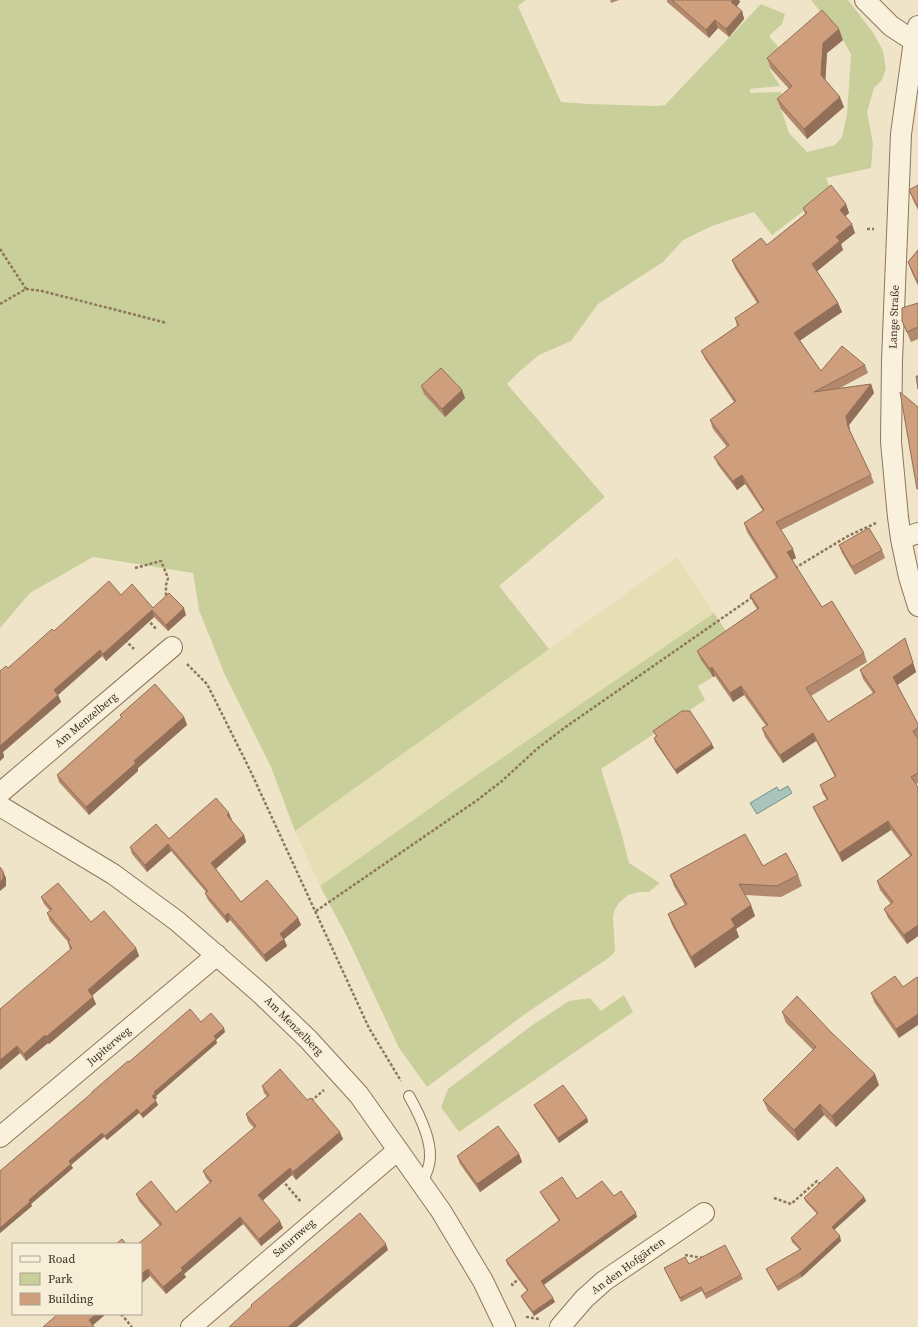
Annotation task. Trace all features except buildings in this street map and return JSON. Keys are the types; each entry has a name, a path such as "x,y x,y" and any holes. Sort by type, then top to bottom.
{"street":[{"path":"865,0 891,26 916,34"},
{"name":"Lange Straße","path":"916,34 901,134 894,306 891,442 898,517 909,536 909,577 918,606"},
{"name":"Am Menzelberg","path":"0,793 172,647"},
{"name":"Am Menzelberg","path":"0,806 112,874 177,922 260,993 308,1039 358,1095 422,1183 441,1211 479,1275 505,1327"},
{"name":"Jupiterweg","path":"0,1137 217,955"},
{"name":"Saturnweg","path":"190,1327 398,1150"},
{"name":"An den Hofgärten","path":"561,1325 584,1299 604,1281 704,1213"}],"lane":[{"path":"409,1096 416,1107 426,1135 431,1156 422,1183"}],"path":[{"path":"867,229 876,229"},
{"path":"0,249 26,289"},
{"path":"0,304 26,289 42,291 167,323"},
{"path":"789,572 861,529 898,517"},
{"path":"136,568 161,561 168,578 166,585 166,599"},
{"path":"316,911 476,801 502,781 538,748 567,726 759,592"},
{"path":"152,614 147,619 207,684 250,770 369,1028 409,1096"},
{"path":"306,1105 341,1075"},
{"path":"281,1178 306,1208 314,1221"},
{"path":"774,1198 791,1204 817,1180 822,1187"},
{"path":"515,1290 512,1284 519,1279"},
{"path":"524,1311 528,1318 561,1325"},
{"path":"122,1315 132,1327"}],"shaded area":[{"path":"677,557 714,613 474,777 320,886 295,831"}],"green space":[{"path":"0,0 526,0 518,6 561,102 657,106 665,105 761,4 785,14 782,24 769,36 786,56 770,70 780,86 750,89 750,93 781,92 781,109 789,133 807,152 835,145 842,137 847,114 851,54 843,40 811,0 848,0 874,34 883,51 886,69 882,80 874,88 867,112 873,144 871,168 826,178 831,190 772,235 754,212 712,226 683,240 663,262 598,304 571,341 539,355 507,384 605,497 499,586 549,649 295,831 271,767 225,675 199,610 193,573 93,557 30,593 0,628"},
{"path":"714,613 731,638 701,660 713,677 698,686 705,700 601,769 622,835 629,863 660,883 649,892 639,892 628,895 615,909 613,916 615,950 613,954 525,1014 427,1087 399,1048 347,937 320,886 474,777"},
{"path":"624,995 633,1012 459,1132 441,1107 448,1089 531,1026 569,1001 590,998 601,1011"}],"water":[{"path":"788,786 792,793 757,814 750,803 777,787 779,791"}]}
